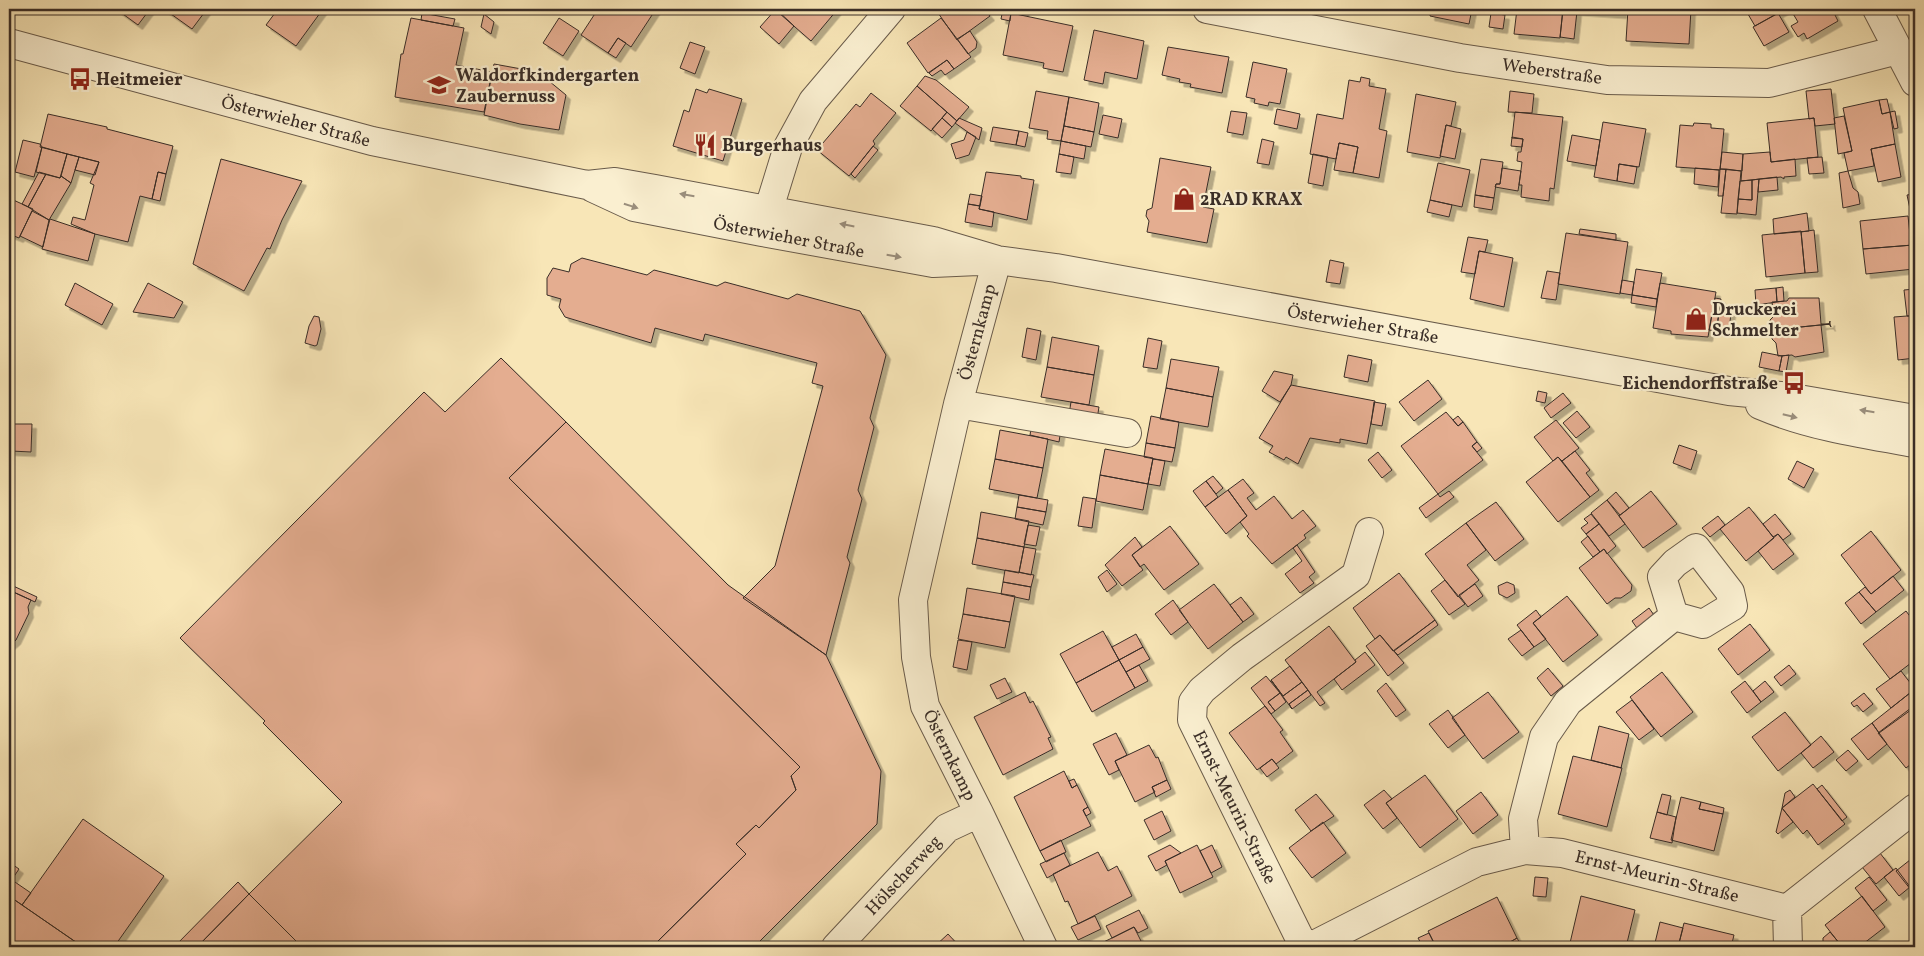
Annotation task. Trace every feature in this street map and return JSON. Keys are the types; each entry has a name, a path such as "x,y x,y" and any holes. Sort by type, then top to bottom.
{"street":[{"path":"765,221 788,147 813,101 891,9"},
{"name":"Weberstraße","path":"1207,9 1460,58 1607,80 1769,83 1898,50"},
{"path":"1877,9 1915,82"},
{"name":"Österwieher Straße","path":"9,43 372,142 587,185 609,197 634,207 765,221 932,263 997,260 1076,272 1729,391 1781,396 1915,419"},
{"name":"Östernkamp","path":"997,260 958,404 913,600 916,657 925,706 1043,947"},
{"name":"Österwieher Straße","path":"1729,391 1782,415 1850,431 1915,443"},
{"name":"Östernkamp","path":"958,404 1127,433"},
{"name":"Ernst-Meurin-Straße","path":"1304,947 1192,720 1193,702 1202,690 1242,657 1356,575 1370,532"},
{"path":"1525,850 1523,819 1544,737 1568,702 1674,616"},
{"path":"1788,947 1787,909 1915,808"},
{"name":"Hölscherweg","path":"836,947 947,828 979,813"},
{"name":"Ernst-Meurin-Straße","path":"1310,947 1477,862 1525,850 1562,853 1787,909"}],"building":[{"path":"116,9 150,9 138,25"},
{"path":"164,9 207,9 192,29"},
{"path":"278,9 323,9 296,46 266,25"},
{"path":"598,9 656,9 631,47 618,38 608,53 581,35"},
{"path":"776,9 794,26 779,44 760,27"},
{"path":"783,9 837,10 811,41 779,13"},
{"path":"984,9 990,16 957,40 936,10"},
{"path":"1003,9 1025,9 1023,15 1011,13 1010,21 1001,19"},
{"path":"1431,9 1472,9 1469,24 1430,16"},
{"path":"1517,9 1563,9 1560,38 1514,34"},
{"path":"1563,9 1622,9 1622,14 1577,11 1574,39 1560,37"},
{"path":"1628,9 1691,9 1689,44 1626,41"},
{"path":"1745,9 1786,9 1755,26"},
{"path":"1797,9 1832,9 1838,21 1807,39 1804,33 1798,37 1791,26 1798,22 1792,12"},
{"path":"422,13 455,19 453,26 421,20"},
{"path":"1011,13 1073,26 1063,72 1043,68 1044,63 1003,55"},
{"path":"1491,13 1505,15 1503,29 1489,27"},
{"path":"1778,13 1789,32 1764,46 1753,27"},
{"path":"484,14 494,22 491,34 481,27"},
{"path":"411,18 464,28 456,65 492,72 484,112 395,97 401,54 403,54"},
{"path":"559,18 579,31 563,56 543,43"},
{"path":"941,18 971,57 954,69 947,60 928,73 907,43"},
{"path":"1094,30 1144,41 1137,79 1105,72 1103,84 1084,80"},
{"path":"970,31 977,42 976,48 968,54 957,39"},
{"path":"618,38 626,43 616,58 608,53"},
{"path":"690,42 705,47 695,74 680,68"},
{"path":"1168,47 1229,57 1222,93 1190,87 1191,84 1179,82 1180,79 1162,75"},
{"path":"947,60 954,69 945,75 941,70 932,76 929,73"},
{"path":"1253,62 1287,69 1280,104 1269,102 1268,106 1254,103 1255,99 1246,97"},
{"path":"494,64 538,72 566,95 559,130 520,124 484,115"},
{"path":"925,76 936,80 969,107 957,121 917,86"},
{"path":"1361,77 1370,79 1369,86 1386,89 1379,129 1387,131 1379,178 1353,173 1358,147 1339,143 1336,159 1310,154 1317,114 1343,119 1349,80 1360,82"},
{"path":"917,86 947,112 931,131 900,106"},
{"path":"696,89 707,93 709,89 742,99 723,161 673,146 684,110 689,112"},
{"path":"1831,89 1835,124 1815,126 1814,118 1809,119 1806,91"},
{"path":"1036,91 1069,97 1061,141 1047,139 1048,131 1029,128"},
{"path":"1510,91 1534,94 1532,113 1508,112"},
{"path":"871,93 896,113 873,141 875,144 849,176 817,150 856,104 860,107"},
{"path":"1416,94 1456,102 1451,126 1446,125 1440,158 1407,152"},
{"path":"1069,97 1099,103 1094,132 1064,126"},
{"path":"1887,99 1890,112 1882,114 1879,100"},
{"path":"1879,100 1882,114 1890,112 1895,144 1871,149 1874,166 1848,171 1844,153 1852,151 1843,108"},
{"path":"1277,109 1300,114 1297,129 1274,124"},
{"path":"1231,111 1247,113 1243,135 1227,132"},
{"path":"1895,111 1898,128 1894,129 1890,112"},
{"path":"947,112 957,121 952,127 942,118"},
{"path":"1515,112 1563,117 1554,189 1550,188 1549,201 1521,197 1522,185 1519,185 1522,162 1517,161 1523,139 1512,138"},
{"path":"48,114 107,127 107,129 173,146 166,174 158,172 152,199 140,196 128,242 95,234 71,224 73,217 85,220 94,185 90,183 99,162 40,147"},
{"path":"1103,115 1122,119 1118,138 1099,134"},
{"path":"1844,116 1852,151 1838,154 1834,118"},
{"path":"942,118 952,127 942,138 932,129"},
{"path":"959,118 982,128 979,140 955,123"},
{"path":"1814,118 1818,157 1771,162 1767,123"},
{"path":"1603,122 1646,129 1639,167 1619,164 1617,181 1594,177"},
{"path":"1694,123 1711,124 1711,128 1724,129 1720,170 1676,167 1680,125 1693,126"},
{"path":"1446,125 1461,129 1455,159 1440,156"},
{"path":"1064,126 1094,132 1091,147 1061,141"},
{"path":"993,127 1019,131 1016,145 990,141"},
{"path":"1019,131 1028,133 1025,147 1016,145"},
{"path":"967,132 976,137 969,155 956,159 951,144 964,140"},
{"path":"1572,135 1600,140 1596,166 1567,161"},
{"path":"1512,137 1523,139 1522,147 1511,146"},
{"path":"1262,139 1274,142 1269,165 1257,163"},
{"path":"23,140 40,144 42,147 34,177 15,172"},
{"path":"1061,141 1086,146 1084,159 1059,154"},
{"path":"1339,143 1358,147 1353,173 1334,170"},
{"path":"1895,144 1901,177 1878,182 1871,149"},
{"path":"873,146 878,150 855,178 851,174"},
{"path":"42,147 67,154 60,178 36,172"},
{"path":"1722,152 1743,154 1742,171 1720,169"},
{"path":"1770,152 1771,162 1795,159 1796,176 1784,177 1784,179 1781,177 1741,181 1743,154"},
{"path":"67,154 79,157 71,183 61,176"},
{"path":"1059,154 1074,157 1071,174 1056,172"},
{"path":"1313,154 1328,157 1323,186 1308,183"},
{"path":"79,157 99,162 95,175 75,170"},
{"path":"1822,157 1824,173 1809,174 1807,158"},
{"path":"1160,158 1211,167 1203,207 1214,209 1207,243 1147,232 1149,221 1146,216 1147,210 1152,208"},
{"path":"221,159 302,181 270,249 267,248 244,291 193,264"},
{"path":"1481,159 1503,162 1500,184 1496,184 1494,198 1475,195"},
{"path":"1438,163 1470,170 1462,207 1430,200"},
{"path":"1619,164 1637,167 1634,184 1617,181"},
{"path":"1502,168 1521,171 1518,191 1495,187 1496,184 1500,184"},
{"path":"1695,168 1719,170 1718,187 1694,184"},
{"path":"1720,169 1726,169 1723,196 1718,196"},
{"path":"1726,169 1741,171 1737,214 1721,213"},
{"path":"1848,171 1853,188 1858,192 1860,204 1843,208 1839,173"},
{"path":"39,172 46,174 28,207 22,204"},
{"path":"158,172 166,174 160,201 152,199"},
{"path":"986,172 1021,176 1021,178 1034,180 1027,220 979,209"},
{"path":"46,174 60,178 61,176 71,183 49,220 28,207"},
{"path":"1777,177 1778,190 1758,192 1759,179"},
{"path":"1759,179 1756,215 1737,213 1738,199 1752,200 1752,180"},
{"path":"1752,180 1752,200 1738,199 1740,181"},
{"path":"970,194 982,196 980,206 968,204"},
{"path":"1914,194 1915,208 1910,209 1907,195"},
{"path":"1475,195 1494,198 1492,210 1474,207"},
{"path":"9,198 33,209 19,238 9,234"},
{"path":"1430,200 1452,205 1449,217 1427,212"},
{"path":"968,204 980,206 979,209 994,212 992,227 965,222"},
{"path":"32,211 49,220 43,247 20,236"},
{"path":"1807,213 1809,231 1774,234 1773,219"},
{"path":"1908,216 1911,244 1913,245 1863,249 1860,221"},
{"path":"50,219 95,234 88,261 42,249"},
{"path":"1580,229 1616,234 1616,240 1579,234"},
{"path":"1814,230 1818,272 1805,273 1801,232"},
{"path":"1801,231 1805,273 1766,277 1762,235"},
{"path":"1566,233 1628,242 1620,294 1558,284"},
{"path":"1468,237 1488,240 1485,252 1479,251 1475,274 1461,272"},
{"path":"1911,245 1914,269 1866,274 1863,249"},
{"path":"1479,251 1513,258 1504,307 1470,299"},
{"path":"582,258 647,275 654,270 717,286 725,282 788,299 797,294 860,311 886,355 870,418 874,427 858,490 862,499 847,557 850,563 826,655 743,598 775,566 823,386 812,383 817,363 705,334 703,341 655,328 651,343 565,317 559,307 561,299 547,295 547,278 553,268 569,272 571,264"},
{"path":"1330,260 1344,263 1340,284 1326,282"},
{"path":"1636,269 1662,273 1657,299 1632,295"},
{"path":"1547,271 1560,273 1556,300 1541,298"},
{"path":"1622,280 1634,282 1632,295 1620,293"},
{"path":"75,283 113,304 102,325 65,305"},
{"path":"148,283 183,302 174,318 133,312"},
{"path":"1660,283 1716,292 1708,337 1671,334 1671,331 1653,328"},
{"path":"1783,287 1784,301 1777,302 1776,288"},
{"path":"1776,288 1777,302 1756,305 1755,290"},
{"path":"1915,289 1915,316 1907,316 1904,290"},
{"path":"1632,295 1657,299 1656,307 1631,303"},
{"path":"1715,298 1721,299 1716,331 1709,330"},
{"path":"1789,298 1819,298 1821,324 1829,324 1830,321 1830,324 1771,330 1770,320 1774,316 1772,302 1787,301"},
{"path":"1720,310 1731,312 1729,333 1716,331"},
{"path":"314,316 319,317 321,329 317,345 315,346 305,343 309,326"},
{"path":"1915,316 1915,358 1898,360 1894,317"},
{"path":"1821,325 1824,352 1795,357 1792,355 1778,356 1776,343 1772,339 1771,330"},
{"path":"1027,328 1041,331 1036,360 1022,357"},
{"path":"1052,337 1099,346 1094,375 1047,367"},
{"path":"1148,338 1162,341 1157,369 1143,367"},
{"path":"1762,352 1782,356 1779,371 1759,367"},
{"path":"1348,355 1372,360 1368,382 1344,377"},
{"path":"1789,355 1786,372 1779,371 1782,356"},
{"path":"501,358 566,422 509,478 800,767 791,776 796,790 759,828 756,825 736,844 746,854 652,947 302,947 249,894 342,802 263,723 265,721 180,638 424,392 445,412"},
{"path":"1171,359 1219,367 1213,397 1166,388"},
{"path":"1047,367 1094,375 1089,405 1041,397"},
{"path":"1274,371 1293,375 1291,385 1280,402 1262,391"},
{"path":"1428,380 1442,399 1414,421 1399,402"},
{"path":"1291,385 1375,401 1367,444 1340,439 1340,443 1310,438 1298,464 1286,457 1284,460 1269,452 1273,446 1259,438"},
{"path":"1166,388 1213,397 1208,427 1160,419"},
{"path":"1538,391 1547,393 1545,403 1536,401"},
{"path":"1563,393 1571,403 1551,418 1544,408"},
{"path":"1071,402 1099,407 1097,419 1069,414"},
{"path":"1374,402 1386,404 1382,426 1371,424"},
{"path":"1577,411 1590,427 1576,438 1563,423"},
{"path":"1446,412 1458,426 1463,422 1477,442 1472,446 1483,460 1438,494 1401,446"},
{"path":"1151,416 1179,422 1175,448 1146,443"},
{"path":"1458,416 1463,422 1458,426 1453,420"},
{"path":"1556,420 1579,448 1562,461 1558,457 1553,461 1534,437"},
{"path":"566,422 728,585 826,655 881,771 877,824 754,947 652,947 746,854 736,844 756,825 759,828 796,790 791,776 800,767 509,478"},
{"path":"1032,423 1061,429 1059,442 1030,435"},
{"path":"11,424 32,424 31,452 11,451"},
{"path":"1000,430 1048,439 1043,468 995,459"},
{"path":"1477,442 1482,448 1477,452 1472,446"},
{"path":"1146,443 1175,448 1172,462 1144,457"},
{"path":"1679,445 1697,451 1691,470 1673,463"},
{"path":"1105,449 1153,458 1148,484 1100,475"},
{"path":"1575,451 1590,470 1586,473 1599,490 1590,497 1562,461"},
{"path":"1378,452 1392,470 1382,478 1368,460"},
{"path":"1558,457 1590,497 1558,522 1526,482"},
{"path":"995,459 1043,468 1037,498 989,489"},
{"path":"1153,459 1165,461 1160,486 1148,484"},
{"path":"1797,461 1814,469 1804,488 1788,479"},
{"path":"1100,475 1148,484 1143,510 1096,501"},
{"path":"1213,476 1223,488 1216,494 1206,481"},
{"path":"1243,479 1254,493 1247,498 1256,510 1274,496 1292,519 1303,510 1316,526 1304,535 1306,538 1272,564 1247,536 1249,534 1240,522 1247,516 1228,490"},
{"path":"1206,481 1218,497 1205,507 1193,491"},
{"path":"1228,490 1247,516 1226,534 1205,507"},
{"path":"1449,491 1454,497 1426,518 1419,508 1438,494 1440,497"},
{"path":"1651,491 1677,524 1643,548 1619,516"},
{"path":"1616,492 1629,508 1620,515 1607,500"},
{"path":"1019,495 1048,500 1046,512 1017,507"},
{"path":"1083,497 1096,499 1092,528 1078,526"},
{"path":"1607,500 1625,524 1609,536 1591,513"},
{"path":"1496,502 1524,539 1495,561 1466,523"},
{"path":"1017,507 1046,512 1043,525 1015,519"},
{"path":"1749,507 1774,538 1746,561 1720,529"},
{"path":"981,512 1029,521 1024,547 977,538"},
{"path":"1591,514 1599,524 1586,534 1581,528 1588,523 1584,519"},
{"path":"1775,514 1791,534 1783,540 1778,534 1773,537 1763,524"},
{"path":"1718,516 1725,525 1710,537 1702,528"},
{"path":"1466,523 1486,550 1467,565 1479,580 1458,597 1425,554"},
{"path":"1599,524 1616,546 1607,554 1604,549 1600,552 1586,534"},
{"path":"1028,525 1040,527 1036,546 1024,544"},
{"path":"1170,526 1199,564 1164,590 1144,564 1140,567 1132,555"},
{"path":"1871,531 1901,570 1871,594 1841,555"},
{"path":"1778,534 1794,554 1773,570 1758,551"},
{"path":"1588,536 1600,552 1593,557 1581,542"},
{"path":"1135,537 1142,547 1132,555 1143,570 1122,586 1105,565"},
{"path":"977,538 1024,547 1019,573 972,564"},
{"path":"1297,545 1315,572 1309,577 1314,583 1300,593 1285,574 1302,561 1293,548"},
{"path":"1024,547 1036,549 1031,575 1019,572"},
{"path":"1604,549 1632,585 1631,591 1607,604 1579,568"},
{"path":"1005,570 1034,575 1031,587 1003,582"},
{"path":"1107,570 1117,584 1107,592 1098,577"},
{"path":"1399,573 1435,620 1393,651 1380,635 1375,639 1353,608"},
{"path":"1893,576 1904,590 1876,612 1859,592 1865,587 1871,594"},
{"path":"1445,580 1465,604 1449,615 1431,591"},
{"path":"1003,582 1031,587 1029,600 1001,594"},
{"path":"1507,582 1514,585 1515,593 1507,598 1499,594 1498,586"},
{"path":"9,584 37,597 35,602 9,590"},
{"path":"1214,584 1243,622 1208,649 1179,610"},
{"path":"1475,584 1483,596 1468,607 1459,595"},
{"path":"967,588 1015,596 1010,622 963,614"},
{"path":"9,590 31,600 28,607 29,613 16,640 9,646"},
{"path":"1859,592 1876,612 1861,624 1845,603"},
{"path":"1567,596 1598,635 1563,662 1533,623"},
{"path":"1241,597 1254,614 1243,622 1230,605"},
{"path":"1173,600 1188,622 1171,635 1155,614"},
{"path":"1649,608 1656,618 1639,631 1632,621"},
{"path":"1536,610 1541,617 1533,623 1546,639 1534,647 1517,625"},
{"path":"1906,611 1915,623 1915,660 1890,679 1863,644"},
{"path":"963,614 1010,622 1005,648 958,639"},
{"path":"1435,620 1438,625 1398,655 1394,651"},
{"path":"1750,624 1770,650 1738,675 1718,649"},
{"path":"1329,626 1356,662 1317,692 1325,703 1320,706 1285,660"},
{"path":"1521,630 1534,647 1522,656 1508,639"},
{"path":"1103,631 1119,660 1076,683 1060,654"},
{"path":"1136,634 1143,647 1119,660 1112,647"},
{"path":"1380,635 1404,663 1388,676 1366,646"},
{"path":"958,640 972,642 967,670 953,667"},
{"path":"1143,647 1150,659 1126,672 1119,660"},
{"path":"1365,652 1375,665 1342,690 1334,679 1356,662 1355,660"},
{"path":"1119,660 1135,688 1092,712 1076,683"},
{"path":"1139,665 1148,681 1135,688 1126,672"},
{"path":"1789,665 1796,674 1781,686 1774,677"},
{"path":"1290,666 1302,682 1283,696 1271,680"},
{"path":"1548,668 1563,686 1551,696 1537,678"},
{"path":"1901,671 1915,689 1891,708 1876,689"},
{"path":"1662,672 1693,712 1661,737 1630,697"},
{"path":"1266,676 1280,693 1268,702 1275,711 1271,714 1251,688"},
{"path":"1005,678 1012,692 997,699 990,685"},
{"path":"1271,680 1283,696 1302,682 1308,690 1289,704 1292,709"},
{"path":"1745,681 1761,702 1747,713 1731,692"},
{"path":"1765,681 1774,692 1761,702 1753,691"},
{"path":"1386,683 1406,710 1396,717 1377,691"},
{"path":"1915,689 1915,707 1879,733 1872,723"},
{"path":"1308,690 1311,695 1292,709 1289,704"},
{"path":"1025,692 1030,703 1033,701 1051,737 1048,738 1053,749 1003,775 974,717"},
{"path":"1488,692 1519,732 1483,759 1452,718"},
{"path":"1280,693 1286,702 1275,711 1268,702"},
{"path":"1864,693 1873,704 1863,712 1857,705 1854,707 1851,703"},
{"path":"1632,700 1654,729 1639,740 1616,712"},
{"path":"1265,706 1283,730 1280,732 1293,751 1276,764 1272,759 1257,770 1229,733"},
{"path":"1911,708 1915,715 1915,761 1906,768 1878,733"},
{"path":"1448,710 1465,735 1448,748 1429,724"},
{"path":"1785,712 1811,745 1778,771 1752,737"},
{"path":"1872,723 1887,744 1868,760 1851,739"},
{"path":"1599,726 1629,734 1621,768 1591,760"},
{"path":"1116,733 1127,755 1115,761 1119,770 1109,775 1093,744"},
{"path":"1821,736 1834,752 1813,768 1801,753"},
{"path":"1149,745 1156,758 1158,757 1167,780 1152,787 1155,792 1135,802 1115,761"},
{"path":"1848,750 1858,761 1846,771 1836,760"},
{"path":"1573,756 1622,768 1607,827 1558,814"},
{"path":"1272,759 1279,768 1267,777 1260,768"},
{"path":"1064,771 1072,788 1077,785 1088,807 1083,810 1091,826 1040,851 1014,797"},
{"path":"1425,775 1458,819 1420,848 1386,803"},
{"path":"1074,779 1077,785 1072,788 1069,781"},
{"path":"1167,780 1171,789 1156,797 1152,787"},
{"path":"1813,784 1845,824 1818,845 1807,830 1803,834 1782,808"},
{"path":"1822,785 1847,817 1842,821 1817,789"},
{"path":"1384,790 1392,799 1386,803 1397,818 1383,829 1364,805"},
{"path":"1790,790 1795,797 1782,808 1785,793"},
{"path":"1481,792 1498,815 1473,834 1456,811"},
{"path":"1316,794 1334,816 1311,831 1295,810"},
{"path":"1662,794 1671,796 1667,815 1657,812"},
{"path":"1681,797 1701,802 1699,809 1723,814 1714,851 1671,840"},
{"path":"1701,802 1724,808 1723,814 1699,809"},
{"path":"1088,807 1091,813 1086,816 1083,810"},
{"path":"1782,808 1793,822 1778,834 1776,832"},
{"path":"1162,811 1171,831 1154,840 1144,820"},
{"path":"1657,812 1676,817 1672,843 1650,838"},
{"path":"83,819 164,876 114,947 83,947 22,905"},
{"path":"1323,822 1346,853 1312,878 1289,848"},
{"path":"1061,840 1066,852 1046,862 1040,851"},
{"path":"1170,845 1181,853 1165,861 1167,865 1156,871 1148,856"},
{"path":"1197,845 1213,877 1180,893 1165,861"},
{"path":"1212,845 1222,867 1211,873 1200,851"},
{"path":"1098,852 1108,871 1117,866 1132,896 1078,924 1068,901 1065,902 1053,874"},
{"path":"1064,853 1070,865 1047,878 1040,864"},
{"path":"1880,853 1893,870 1876,884 1862,867"},
{"path":"1915,856 1915,895 1896,871"},
{"path":"9,862 19,869 9,884"},
{"path":"1896,868 1910,887 1899,896 1884,877"},
{"path":"1535,877 1548,878 1546,897 1533,896"},
{"path":"1869,877 1887,900 1873,911 1855,888"},
{"path":"12,880 31,893 22,905 9,896 9,884"},
{"path":"238,882 249,894 197,947 174,947"},
{"path":"249,894 302,947 197,947"},
{"path":"9,896 22,905 83,947 9,947"},
{"path":"1581,896 1635,910 1626,947 1587,947 1570,943"},
{"path":"1862,896 1885,927 1859,947 1842,947 1825,925"},
{"path":"1497,897 1517,938 1505,945 1506,947 1436,947 1428,931"},
{"path":"1139,910 1148,928 1138,933 1134,927 1112,938 1106,926"},
{"path":"1095,916 1101,929 1078,940 1071,927"},
{"path":"1660,922 1683,928 1678,947 1654,947"},
{"path":"1684,923 1734,935 1731,947 1678,947"},
{"path":"1134,927 1144,947 1093,947 1112,938"},
{"path":"1830,932 1841,945 1823,947 1823,938"},
{"path":"1429,933 1436,947 1423,947 1418,938"},
{"path":"948,934 960,947 934,947"},
{"path":"1517,938 1522,947 1506,947 1505,945"}],"place":[{"name":"Heitmeier","path":"80,79"},
{"name":"Waldorfkindergarten Zaubernuss","path":"439,85"},
{"name":"Burgerhaus","path":"705,145"},
{"name":"2RAD KRAX","path":"1184,199"},
{"name":"Druckerei Schmelter","path":"1696,319"},
{"name":"Eichendorffstraße","path":"1794,383"}]}
